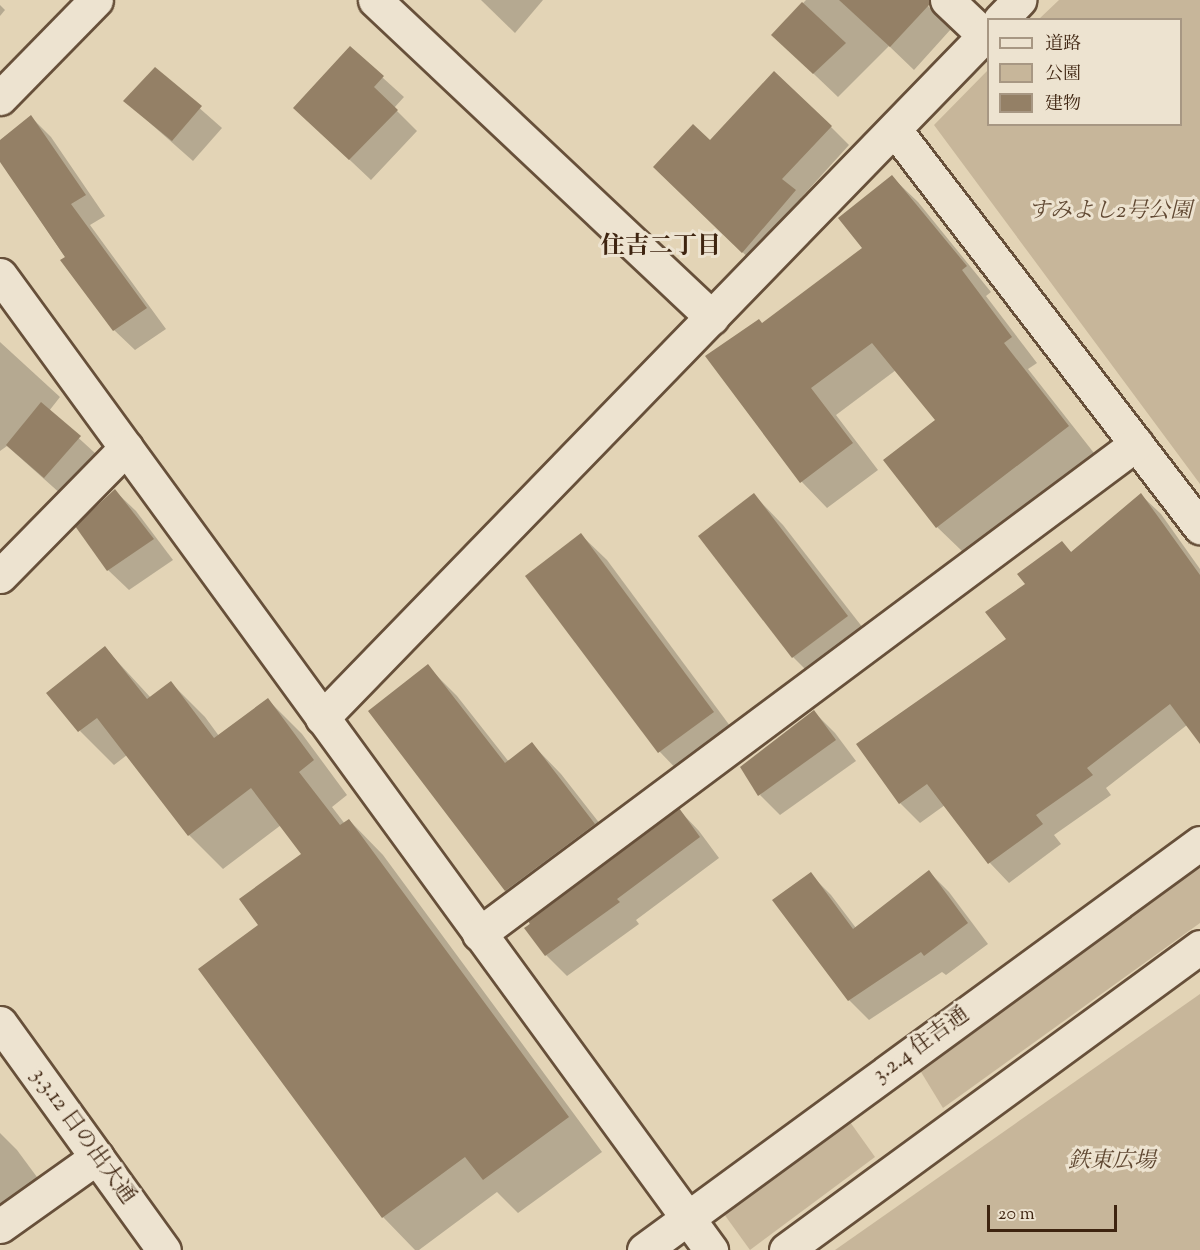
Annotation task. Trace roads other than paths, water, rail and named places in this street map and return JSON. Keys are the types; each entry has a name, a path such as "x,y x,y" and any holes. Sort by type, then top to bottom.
{"street":[{"path":"0,98 96,0"},
{"path":"375,0 712,318"},
{"path":"947,0 987,26"},
{"path":"1002,18 1019,0"},
{"path":"322,718 987,33"},
{"path":"894,130 1200,526"},
{"path":"0,275 686,1219 711,1250"},
{"path":"480,934 1136,444"},
{"path":"0,576 126,448"},
{"name":"3.2.4 住吉通","path":"644,1250 1200,843"},
{"path":"786,1250 1200,947"},
{"name":"3.3.12 日の出大通","path":"0,1023 164,1250"},
{"path":"0,1226 97,1157"}],"district":[{"name":"住吉二丁目","path":"661,248"}],"park label":[{"name":"すみよし2号公園","path":"1110,213"},
{"name":"鉄東広場","path":"1112,1163"}]}
